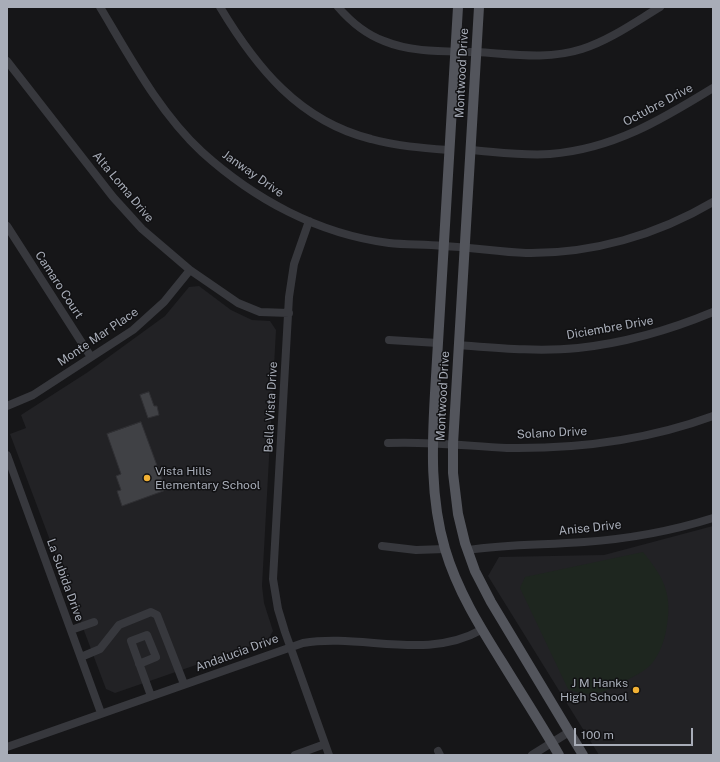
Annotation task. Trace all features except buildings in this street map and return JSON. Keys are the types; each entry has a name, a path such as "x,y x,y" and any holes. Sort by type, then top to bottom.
{"main road":[{"name":"Montwood Drive","path":"458,7 443,246 433,443 434,489 445,549 452,571 482,630 559,755"},
{"name":"Montwood Drive","path":"479,7 453,444 455,495 458,514 468,550 490,602 583,755"}],"street":[{"name":"Janway Drive","path":"100,7 156,98 201,150 248,188 288,212 309,221 360,237 388,242 464,248 550,252 605,245 631,239 684,218 713,202"},
{"path":"220,7 236,34 273,82 317,116 349,132 369,139 406,147 449,150"},
{"path":"338,7 356,26 385,42 416,49 543,56 569,53 603,40 660,7"},
{"name":"Alta Loma Drive","path":"7,62 128,215 190,270 238,303 269,314 289,313"},
{"name":"Octubre Drive","path":"471,150 549,154 588,148 638,131 713,88"},
{"name":"Bella Vista Drive","path":"309,221 294,264 289,313 273,578 278,609 329,755"},
{"name":"Camaro Court","path":"7,226 91,357"},
{"name":"Monte Mar Place","path":"7,406 33,395 112,345 149,317 164,302 190,270"},
{"name":"Diciembre Drive","path":"459,345 515,349 578,348 634,338 665,330 713,312"},
{"path":"389,340 438,343"},
{"name":"Solano Drive","path":"388,443 433,443 532,448 613,442 670,429 713,416"},
{"name":"La Subida Drive","path":"7,455 101,713"},
{"name":"Anise Drive","path":"468,550 509,545 605,540 678,528 713,518"},
{"path":"382,546 416,550 445,549"},
{"path":"81,657 100,649 119,625 151,612 157,614 184,684"},
{"path":"71,630 94,622"},
{"name":"Andalucia Drive","path":"7,747 290,646 326,640 413,645 445,644 469,637 482,630"},
{"path":"139,664 151,696"},
{"path":"532,755 569,732"},
{"path":"295,755 325,744"}],"shaded area":[{"name":"Vista Hills Elementary School","path":"199,286 231,310 252,320 270,321 276,330 262,586 264,603 273,631 268,640 115,693 106,689 10,434 26,428 21,415 88,372 165,316 189,287"},
{"name":"J M Hanks High School","path":"713,526 713,755 599,755 488,576 499,557 604,555"},
{"path":"643,552 662,579 668,597 668,618 666,631 658,655 643,671 602,692 590,694 568,689 520,588 525,577"}],"place":[{"name":"Vista Hills Elementary School","path":"147,478"},
{"name":"J M Hanks High School","path":"636,690"}]}
